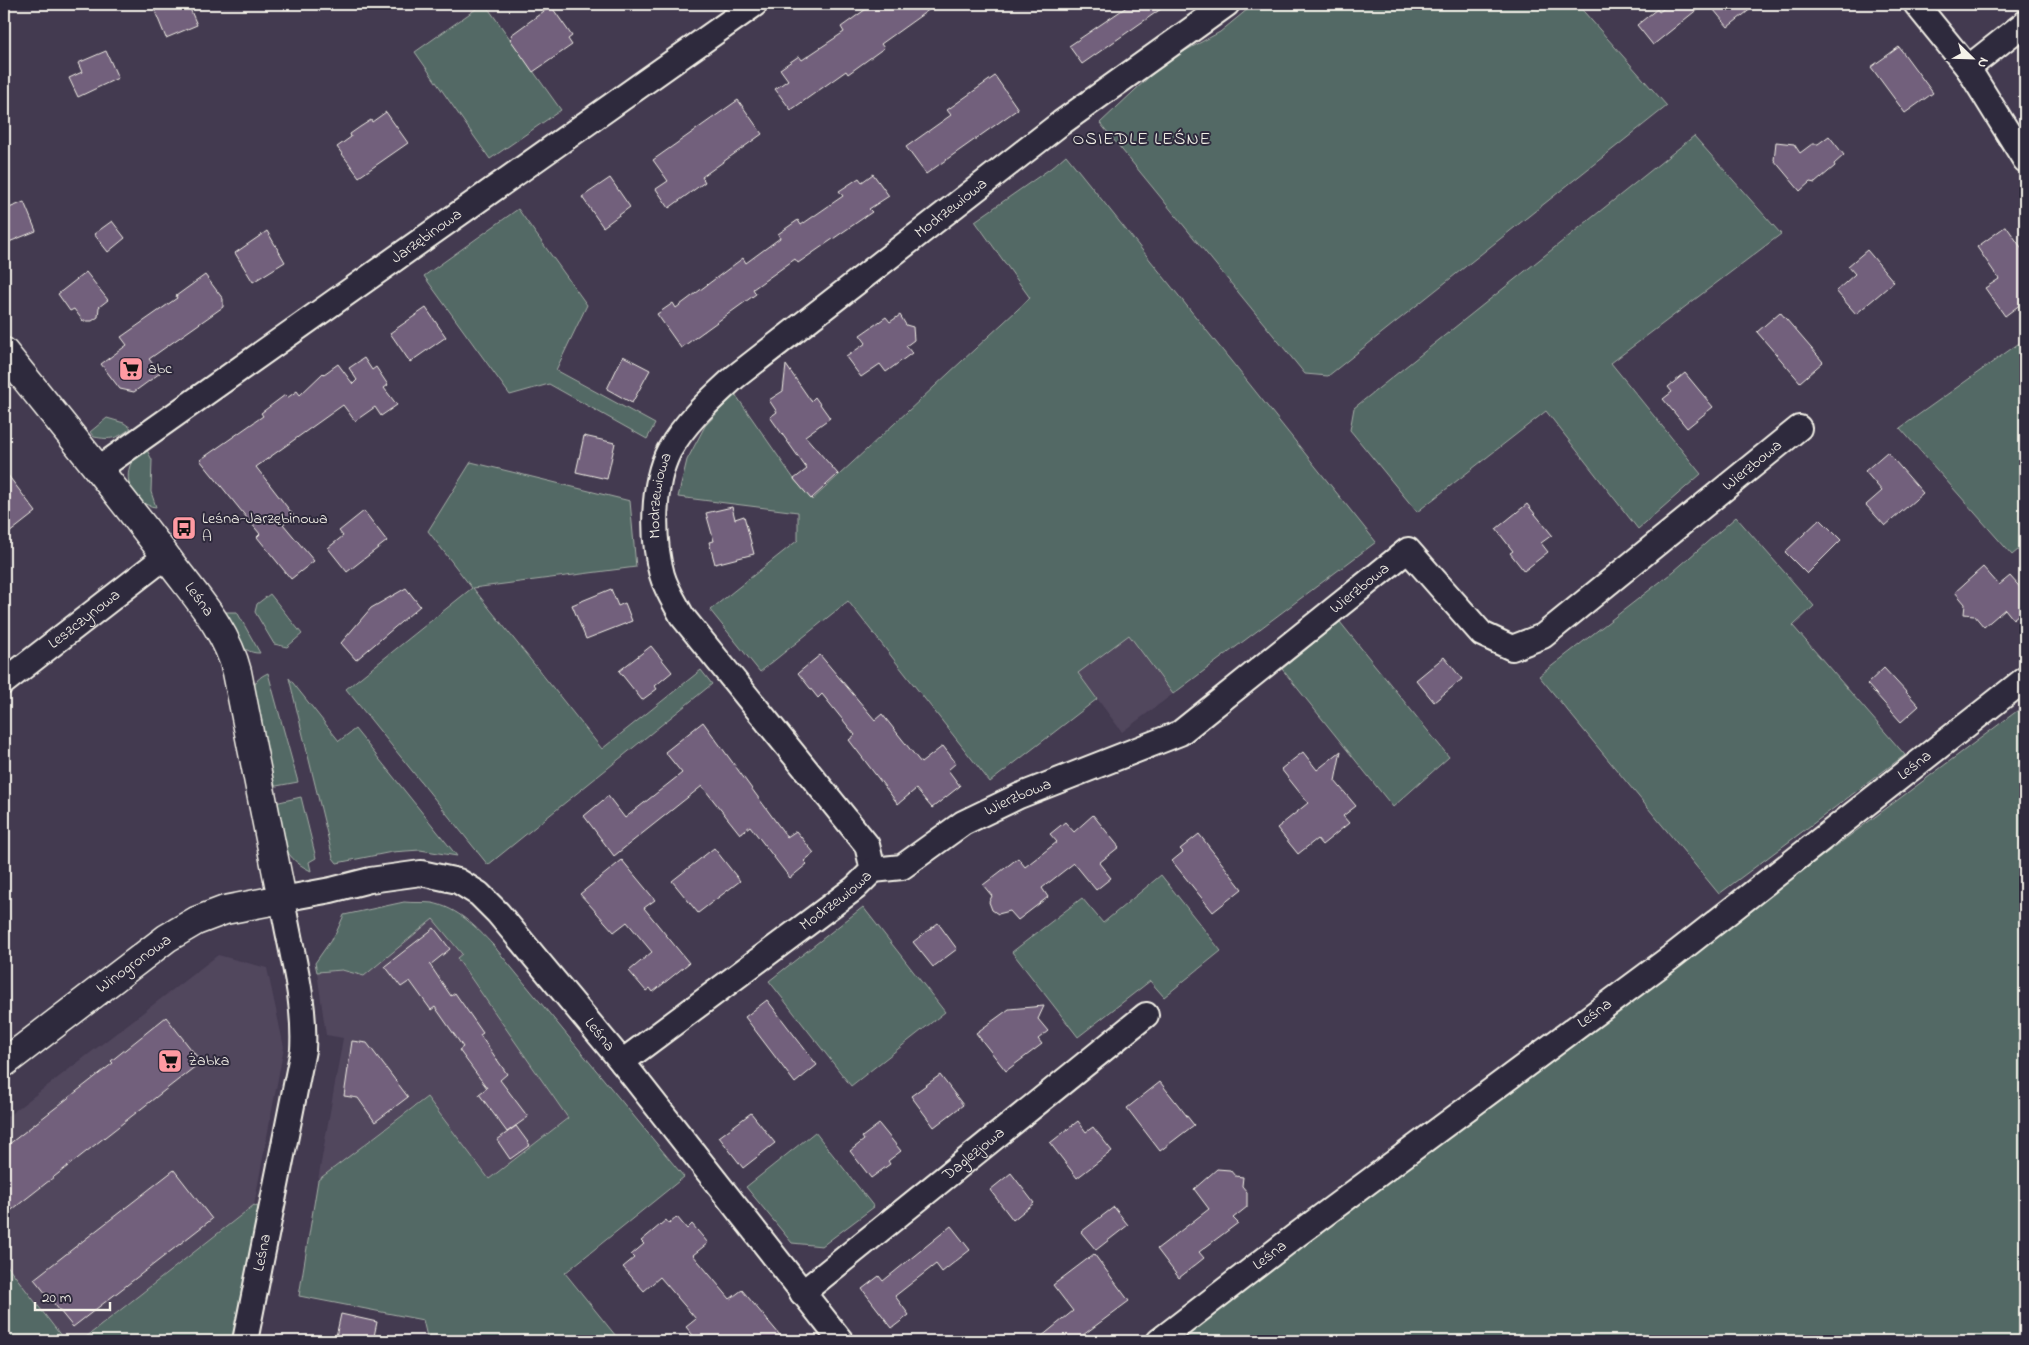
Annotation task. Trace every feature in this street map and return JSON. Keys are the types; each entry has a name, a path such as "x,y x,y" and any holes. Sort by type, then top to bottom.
{"street":[{"name":"Jarzębinowa","path":"97,470 755,4"},
{"name":"Modrzewiowa","path":"622,1062 855,888 873,870 867,845 682,616 671,594 662,575 656,534 656,505 660,479 669,452 684,429 710,399 735,377 1061,122 1226,4"},
{"path":"1916,4 1968,68 2025,160"},
{"path":"1968,68 2025,23"},
{"name":"Leśna","path":"4,352 166,556 218,626 234,658 263,796 302,1004 304,1028 304,1050 245,1341"},
{"name":"Wierzbowa","path":"873,870 902,867 963,823 1019,796 1180,733 1408,550 1482,634 1512,648 1543,636 1799,428"},
{"name":"Leszczynowa","path":"4,682 166,556"},
{"name":"Leśna","path":"1159,1341 1298,1234 1674,955 2025,679"},
{"name":"Leśna","path":"282,899 332,890 370,880 421,873 458,881 479,894 498,913 622,1062 841,1341"},
{"name":"Winogronowa","path":"4,1063 167,938 196,921 225,910 282,899"},
{"name":"Daglezjowa","path":"802,1293 1146,1015"}],"shaded area":[{"path":"1129,635 1173,694 1122,732 1078,673"},
{"path":"433,919 462,955 457,958 568,1118 489,1179 426,1097 318,1180 343,1038 326,1035 317,972 342,970 364,976"},
{"path":"218,955 267,968 284,1047 254,1205 81,1341 65,1341 6,1264 4,1266 4,1119"}],"green space":[{"path":"485,4 561,110 490,159 415,52"},
{"path":"1254,4 1577,4 1667,106 1328,376 1305,374 1100,123 1166,61 1220,32"},
{"path":"1694,136 1781,234 1611,363 1701,474 1638,529 1546,411 1417,512 1350,430 1354,408"},
{"path":"1066,155 1376,542 1173,694 1129,635 1078,673 1097,699 990,782 848,601 760,672 710,610 798,540 798,512 678,497 687,460 705,426 735,394 794,479 812,500 1030,298 975,221 1051,168"},
{"path":"518,209 587,305 556,370 655,424 647,439 549,384 510,395 424,276"},
{"path":"2025,339 2025,544 2012,555 1900,428"},
{"path":"107,418 124,423 131,428 114,438 94,437 90,432"},
{"path":"146,448 152,460 151,492 156,507 148,505 135,496 129,482 130,466 135,457"},
{"path":"471,462 630,501 636,567 473,588 602,749 701,670 712,684 488,865 346,689 472,588 428,531"},
{"path":"1736,517 1814,606 1793,626 1905,755 1719,894 1539,676 1674,571"},
{"path":"270,594 302,634 287,647 274,644 255,612 257,604"},
{"path":"226,612 237,612 260,653 247,650 242,645 234,633"},
{"path":"1340,622 1449,757 1393,807 1282,669"},
{"path":"268,673 298,782 271,787 253,691 258,680"},
{"path":"289,678 339,741 355,729 457,856 420,850 392,852 337,863 333,858"},
{"path":"2025,705 2025,1341 1175,1341 1259,1276"},
{"path":"301,797 316,858 309,862 311,871 301,865 287,851 283,843 275,803"},
{"path":"1161,875 1221,951 1164,997 1150,981 1078,1037 1012,952 1082,898 1103,923"},
{"path":"404,902 432,903 450,909 466,919 480,932 493,945 684,1177 565,1273 620,1341 428,1341 423,1320 299,1296 318,1180 427,1097 489,1179 568,1118 457,958 462,954 433,919 364,976 342,970 317,972 315,963 336,933 344,915"},
{"path":"863,907 945,1012 851,1086 769,981"},
{"path":"815,1132 874,1207 822,1246 792,1243 746,1187"},
{"path":"254,1205 260,1208 233,1341 81,1341"},
{"path":"6,1264 65,1341 4,1341 4,1266"}],"building":[{"path":"152,4 188,4 197,25 166,38"},
{"path":"873,4 937,4 881,44 884,48 848,74 846,71 791,110 775,89 788,80 780,69 799,56 802,60 844,32 841,27"},
{"path":"1131,4 1168,4 1082,64 1069,46"},
{"path":"1670,4 1704,4 1653,45 1637,25 1657,9 1659,12"},
{"path":"1709,4 1757,4 1728,27"},
{"path":"551,6 572,36 568,39 572,45 533,72 510,39 511,35"},
{"path":"1899,47 1933,93 1905,113 1871,67"},
{"path":"106,51 118,78 78,97 69,78 82,72 78,63"},
{"path":"995,76 1018,109 926,174 906,147 951,115 947,110"},
{"path":"738,100 762,134 702,177 705,182 669,208 656,189 668,181 653,160"},
{"path":"386,112 408,143 359,177 337,147 351,137 350,134"},
{"path":"1829,136 1844,155 1834,164 1835,166 1815,183 1810,182 1800,191 1774,160 1776,142 1794,144 1800,153 1812,144 1818,144"},
{"path":"873,174 889,196 869,209 872,212 798,263 795,259 753,289 756,294 681,348 657,314 673,303 676,308 743,258 746,263 780,238 778,234 798,220 801,225 843,196 839,191 859,178 862,182"},
{"path":"610,178 630,207 603,227 582,197"},
{"path":"24,202 36,231 4,244 4,210"},
{"path":"112,221 125,238 108,252 94,234"},
{"path":"2006,226 2025,253 2025,301 2005,316 1985,288 1999,279 1977,247"},
{"path":"267,231 285,262 253,282 235,253"},
{"path":"1867,250 1894,282 1856,314 1836,291 1855,274 1848,266"},
{"path":"86,272 108,300 99,307 98,317 92,321 83,321 74,309 70,311 58,294"},
{"path":"205,275 223,299 223,307 149,359 160,373 134,392 120,389 101,364 127,345 121,337 177,298 176,296"},
{"path":"426,308 446,337 410,362 390,333"},
{"path":"1780,312 1823,362 1800,382 1757,332"},
{"path":"900,315 906,325 913,327 914,340 906,346 912,353 886,372 880,364 861,377 846,357 866,343 860,335 886,317 890,322"},
{"path":"623,356 650,370 632,403 607,389"},
{"path":"364,358 372,370 376,367 388,385 384,388 397,405 381,416 375,407 355,421 343,405 256,467 294,516 283,524 314,561 291,579 257,537 260,534 200,460 263,416 261,413 285,395 287,398 297,391 300,395 323,373 338,364 353,384 357,380 349,368"},
{"path":"786,365 811,401 815,397 830,418 805,436 838,474 811,499 794,479 807,469 770,417 777,412 769,400 783,391"},
{"path":"1685,373 1713,407 1687,428 1663,399 1672,392 1668,387"},
{"path":"584,436 615,443 607,479 576,472"},
{"path":"1887,452 1923,493 1885,526 1866,505 1882,491 1865,471"},
{"path":"4,470 36,512 4,537"},
{"path":"1527,504 1552,535 1541,543 1548,552 1524,571 1510,553 1513,551 1496,529"},
{"path":"732,507 735,519 744,516 754,554 715,564 709,542 714,541 706,513"},
{"path":"364,511 387,541 347,572 328,548 343,536 339,531"},
{"path":"1820,519 1841,540 1807,574 1785,552"},
{"path":"1983,567 1999,585 2010,576 2025,593 2025,609 2013,619 2005,609 1984,627 1974,615 1964,614 1965,604 1955,592"},
{"path":"406,588 420,606 356,660 341,643 371,608"},
{"path":"611,589 618,606 625,603 632,621 586,639 572,605"},
{"path":"651,646 672,672 655,686 657,689 642,700 619,671"},
{"path":"820,655 875,720 882,714 921,763 943,746 956,763 948,770 960,786 932,808 916,789 898,804 849,740 855,735 822,694 818,698 798,673"},
{"path":"1444,657 1462,679 1434,702 1416,680"},
{"path":"1884,668 1919,706 1901,722 1867,684"},
{"path":"703,722 787,837 796,831 814,853 804,861 807,864 790,878 750,826 740,834 702,786 614,856 584,816 608,796 625,818 682,773 665,752"},
{"path":"1341,751 1335,781 1356,806 1343,816 1349,823 1322,845 1317,839 1298,854 1277,828 1308,803 1281,769 1303,752 1317,770"},
{"path":"1093,815 1119,847 1099,863 1111,878 1096,890 1074,863 1042,888 1048,897 1018,920 1010,911 998,914 992,910 989,902 992,896 983,885 1018,858 1025,867 1057,842 1050,834 1065,822 1074,832"},
{"path":"1199,834 1242,889 1213,912 1172,861 1183,852 1180,849"},
{"path":"714,848 740,881 698,913 672,881"},
{"path":"622,860 655,900 644,908 689,963 653,992 650,988 646,991 629,971 652,952 627,922 614,932 580,894"},
{"path":"938,923 957,949 933,967 913,942"},
{"path":"434,928 450,949 430,965 451,996 455,993 483,1033 480,1035 507,1074 500,1080 528,1117 507,1132 479,1094 487,1088 459,1050 463,1047 435,1007 431,1010 410,981 401,987 385,966"},
{"path":"767,1000 817,1065 795,1083 745,1017"},
{"path":"1044,1006 1038,1019 1048,1031 1038,1039 1042,1044 1006,1071 976,1033 1009,1009"},
{"path":"166,1017 201,1062 4,1216 4,1148 113,1063 111,1061"},
{"path":"352,1041 367,1043 408,1097 375,1122 358,1098 344,1096"},
{"path":"940,1075 963,1105 934,1127 911,1096"},
{"path":"1160,1082 1194,1125 1160,1151 1127,1108"},
{"path":"751,1113 775,1143 743,1168 719,1137"},
{"path":"1078,1121 1086,1132 1093,1127 1112,1151 1077,1178 1050,1143"},
{"path":"879,1124 901,1151 888,1161 890,1164 871,1178 850,1151 864,1140 862,1137"},
{"path":"516,1126 530,1145 510,1159 497,1140"},
{"path":"1217,1169 1230,1170 1235,1176 1243,1177 1242,1186 1247,1192 1247,1207 1233,1218 1238,1223 1199,1252 1204,1258 1179,1278 1157,1249 1209,1209 1194,1189"},
{"path":"174,1170 212,1219 73,1327 34,1279"},
{"path":"1011,1173 1034,1203 1013,1220 990,1190"},
{"path":"1114,1207 1128,1225 1096,1250 1081,1232"},
{"path":"677,1217 687,1229 692,1224 708,1243 693,1255 730,1299 742,1290 785,1341 698,1341 686,1327 696,1319 660,1277 644,1291 623,1267 634,1258 631,1255 644,1244 641,1241 666,1220 669,1224"},
{"path":"951,1226 970,1250 942,1272 936,1264 895,1296 909,1315 892,1328 862,1289 879,1276 883,1281"},
{"path":"1094,1254 1129,1301 1075,1341 1036,1341 1073,1311 1053,1285"},
{"path":"341,1314 377,1322 373,1341 335,1341"}],"place":[{"name":"abc","path":"131,369"},
{"name":"Leśna-Jarzębinowa A","path":"184,528"},
{"name":"Żabka","path":"170,1061"}],"district":[{"name":"OSIEDLE LEŚNE","path":"1142,140"}]}
